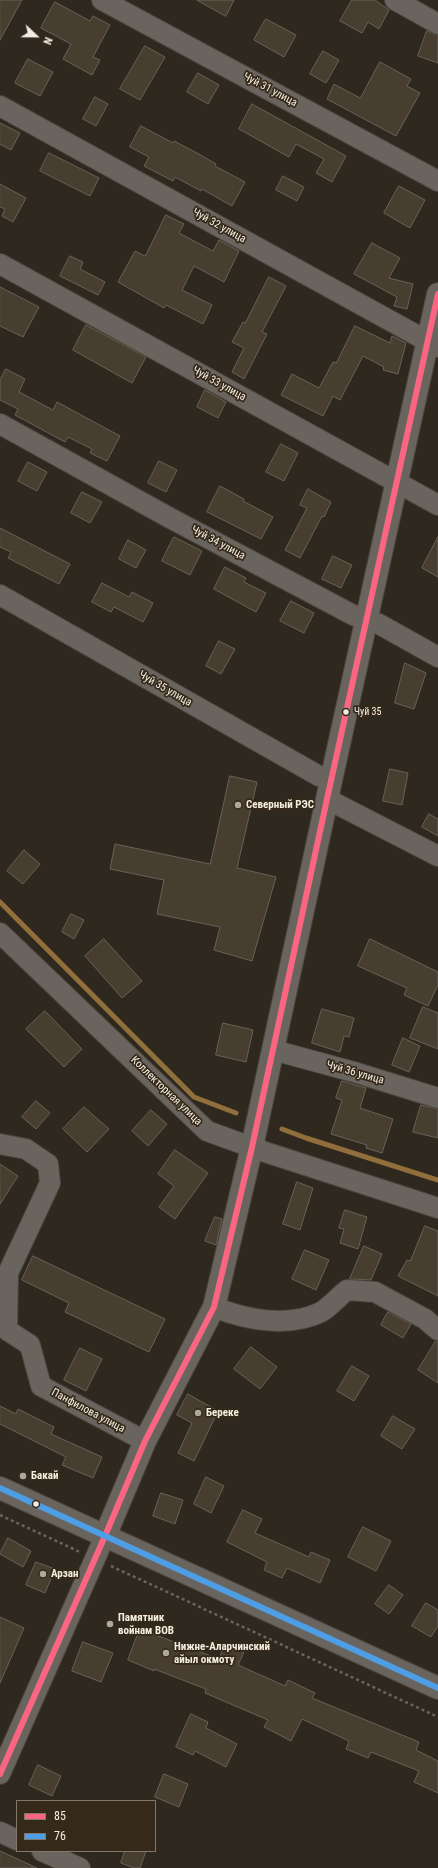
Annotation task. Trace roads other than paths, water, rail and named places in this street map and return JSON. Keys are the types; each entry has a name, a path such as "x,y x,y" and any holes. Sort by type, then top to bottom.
{"street":[{"name":"Чуй 31 улица","path":"102,0 438,181"},
{"path":"395,0 438,24"},
{"name":"Чуй 32 улица","path":"0,106 433,344"},
{"name":"Чуй 33 улица","path":"0,264 438,505"},
{"path":"0,1772 95,1559 145,1440 214,1307 252,1147 397,483 433,344 438,294"},
{"name":"Чуй 34 улица","path":"0,424 170,518 353,615 379,624 438,657"},
{"name":"Чуй 35 улица","path":"0,595 319,776 329,789 438,856"},
{"name":"Коллекторная улица","path":"0,933 208,1131 252,1147 438,1208"},
{"name":"Чуй 36 улица","path":"273,1050 354,1072 438,1098"},
{"name":"Панфилова улица","path":"0,1144 26,1149 48,1164 50,1183 8,1273 7,1330 30,1345 41,1386 145,1440"},
{"path":"214,1307 248,1318 292,1321 322,1312 347,1290 375,1292 425,1319 438,1330"},
{"path":"0,1488 438,1688"},
{"path":"0,1832 16,1840"},
{"path":"44,1852 80,1868"}],"waterway":[{"path":"0,902 194,1097 236,1113"},
{"path":"282,1129 438,1180"}],"place":[{"name":"Чуй 35","path":"346,712"},
{"name":"Северный РЭС","path":"238,805"},
{"name":"Береке","path":"198,1413"},
{"name":"Бакай","path":"23,1476"},
{"name":"Арзан","path":"43,1574"},
{"name":"Памятник войнам ВОВ","path":"110,1624"},
{"name":"Нижне-Аларчинский айыл окмоту","path":"166,1653"}]}
